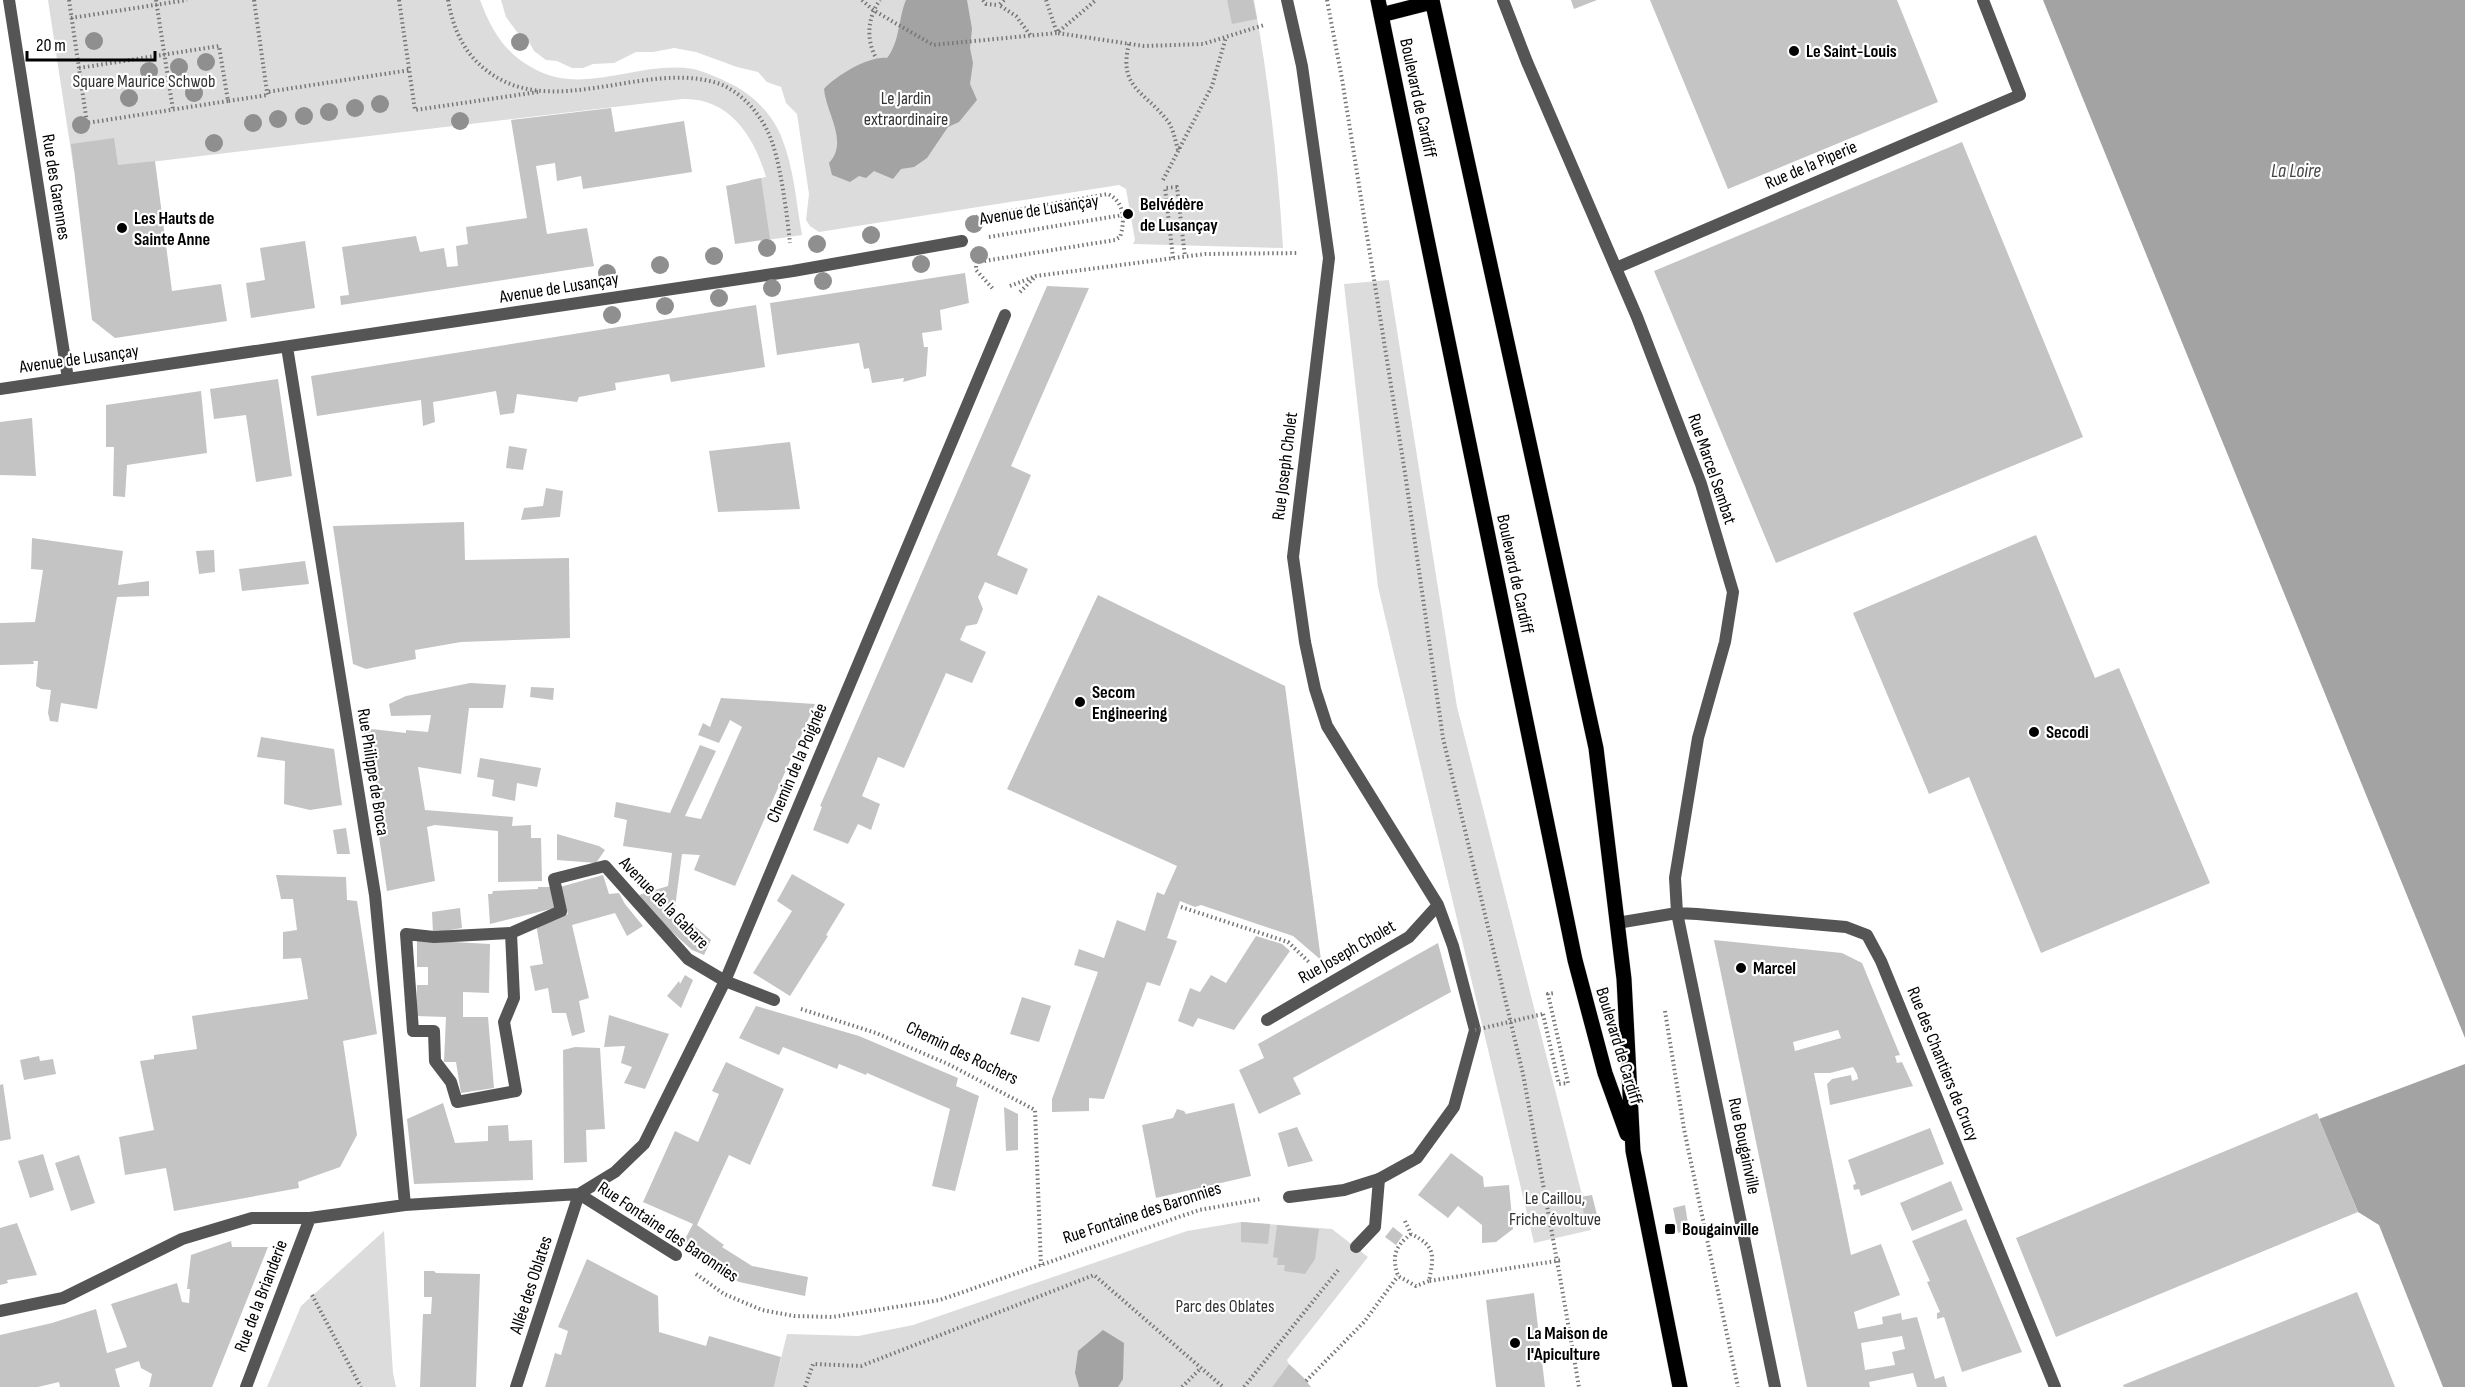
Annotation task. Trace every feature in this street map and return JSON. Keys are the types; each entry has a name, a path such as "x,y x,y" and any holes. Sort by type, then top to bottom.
{"main road":[{"path":"1379,8 1432,1"},
{"name":"Boulevard de Cardiff","path":"1432,1 1596,748 1624,979 1632,1151"},
{"name":"Boulevard de Cardiff","path":"1379,8 1575,960 1605,1074 1632,1151 1680,1387"}],"street":[{"name":"Rue des Garennes","path":"9,0 68,379"},
{"name":"Rue Joseph Cholet","path":"1287,0 1302,66 1329,258 1293,557 1305,642 1315,689 1327,726 1438,905 1454,946 1475,1030"},
{"name":"Rue Marcel Sembat","path":"1503,0 1527,62 1637,317 1701,483 1733,592 1725,642 1698,738 1675,878 1677,913"},
{"name":"Rue de la Piperie","path":"1616,268 2020,95 1983,0"},
{"name":"Avenue de Lusançay","path":"0,389 793,271 967,240"},
{"name":"Chemin de la Poignée","path":"579,1194 615,1172 644,1144 725,981 1005,315"},
{"name":"Rue Philippe de Broca","path":"287,347 375,895 405,1205"},
{"name":"Avenue de la Gabare","path":"511,933 514,998 504,1022 516,1091 457,1102 451,1082 435,1061 434,1031 413,1031 406,934 434,937 511,933 561,911 554,879 605,866 688,959 725,981"},
{"name":"Rue Joseph Cholet","path":"1267,1020 1409,937 1438,905"},
{"path":"1617,923 1677,913"},
{"name":"Rue Bougainville","path":"1677,913 1775,1387"},
{"name":"Rue des Chantiers de Crucy","path":"1677,913 1846,927 1867,935 1881,961 2055,1387"},
{"path":"725,981 774,1000"},
{"path":"1289,1197 1344,1190 1379,1179 1416,1158 1454,1107 1475,1030"},
{"path":"1356,1247 1375,1227 1379,1179"},
{"name":"Rue Fontaine des Baronnies","path":"0,1311 63,1298 192,1236 252,1218 310,1218 405,1205 579,1194 676,1255"},
{"name":"Allée des Oblates","path":"516,1387 579,1194"},
{"name":"Rue de la Brianderie","path":"246,1387 310,1218"}],"path":[{"path":"69,0 87,123 410,70"},
{"path":"71,18 156,2 188,0"},
{"path":"254,0 267,92"},
{"path":"399,0 415,110 548,91 687,77 719,83 731,89 747,102 757,115 768,133 776,154 793,271"},
{"path":"447,0 455,32 477,63 509,84 528,90 548,91"},
{"path":"862,0 873,10 933,45 1057,33 1144,46 1203,44 1259,26"},
{"path":"875,56 871,47 869,28 873,10 880,0"},
{"path":"983,0 986,4 999,5 1016,16 1031,36"},
{"path":"999,5 1004,0"},
{"path":"1046,0 1057,33"},
{"path":"1057,33 1096,0"},
{"path":"1327,0 1344,91 1402,450 1443,738 1523,1074 1579,1387"},
{"path":"156,2 172,110"},
{"path":"1163,180 1212,86 1227,36"},
{"path":"1129,44 1125,58 1132,86 1168,120 1178,151"},
{"path":"79,68 219,46 228,101"},
{"path":"1173,258 1165,188 1177,187 1185,257"},
{"path":"967,240 969,218 1089,197 1108,194 1114,197 1123,215 1123,229 1120,237 1115,240 975,262"},
{"path":"989,237 1123,215"},
{"name":"Avenue de Lusançay","path":"967,240 1123,215"},
{"path":"1008,286 1047,274 1173,258 1212,254 1301,253"},
{"path":"976,270 992,290 999,290"},
{"path":"1181,907 1288,942 1301,952"},
{"name":"Chemin des Rochers","path":"774,1000 876,1033 948,1064 1035,1110 1041,1265"},
{"path":"1664,1006 1684,1129 1738,1387"},
{"path":"1475,1030 1543,1014 1559,1080"},
{"name":"Rue Fontaine des Baronnies","path":"676,1255 702,1281 724,1294 762,1310 794,1316 832,1317 940,1300 1199,1210 1249,1200 1289,1197"},
{"path":"1403,1215 1411,1234 1426,1241 1434,1258 1429,1281"},
{"path":"1411,1234 1400,1243 1394,1261 1398,1276 1416,1286 1429,1281 1562,1260"},
{"path":"1244,1387 1356,1247"},
{"path":"805,1387 813,1364 861,1366 1094,1275 1223,1387"},
{"path":"1306,1381 1364,1322 1398,1276"},
{"path":"287,1277 313,1295 362,1387"},
{"path":"1182,1387 1200,1369"}],"green space":[{"name":"Square Maurice Schwob","path":"48,0 480,0 494,30 505,46 521,61 550,76 590,79 652,69 693,69 717,77 746,93 767,113 781,136 792,172 802,235 760,241 750,180 766,177 761,162 747,134 737,122 726,112 699,100 682,99 74,171"},
{"name":"Le Jardin extraordinaire","path":"501,0 1254,0 1272,124 1283,248 1133,244 1135,240 1126,189 1119,185 819,232 806,220 809,194 797,114 786,103 781,87 767,82 758,72 696,52 674,48 636,52 614,63 593,64 583,68 572,68 557,61 546,60 534,51 528,40 517,32 506,17"},
{"name":"Le Caillou, Friche évoltuve","path":"1389,280 1457,707 1591,1230 1534,1243 1378,587 1344,284"},
{"name":"Parc des Oblates","path":"1241,1222 1332,1229 1368,1257 1287,1360 1289,1364 1272,1387 774,1387 787,1334 858,1336 913,1325 1187,1231"},
{"path":"384,1231 393,1373 396,1387 267,1387 301,1306"}],"water":[{"path":"906,0 967,0 972,29 970,48 973,63 970,84 977,100 959,122 948,127 927,158 914,167 901,169 893,179 874,171 866,178 859,176 850,182 832,175 829,163 835,155 837,137 824,89 837,78 863,63 887,58 897,38"},
{"name":"La Loire","path":"2043,0 2465,0 2465,1038 2083,99"},
{"path":"2465,1064 2465,1387 2443,1387 2379,1225 2358,1212 2319,1119"},
{"path":"1103,1330 1124,1343 1123,1379 1118,1387 1079,1387 1075,1373 1078,1351"}],"building":[{"path":"1227,0 1253,0 1257,19 1232,24"},
{"path":"1571,0 1597,0 1574,9"},
{"name":"Le Saint-Louis","path":"1650,0 1897,0 1938,102 1728,189"},
{"path":"611,108 615,132 684,121 692,172 583,189 581,176 557,181 555,163 536,166 547,234 587,228 594,266 341,305 340,296 349,295 342,247 416,236 420,252 444,248 447,267 458,266 456,246 468,244 466,227 527,218 511,120"},
{"name":"Les Hauts de Sainte Anne","path":"114,138 118,165 155,161 172,291 221,284 227,321 115,338 92,320 71,144"},
{"path":"1962,142 2083,437 1776,563 1654,271"},
{"path":"761,178 770,239 735,244 726,186"},
{"path":"305,241 315,308 251,318 246,283 265,280 260,248"},
{"path":"965,273 969,303 940,310 942,330 922,333 924,347 928,347 926,376 903,382 904,378 872,383 869,368 864,369 859,343 777,355 770,303"},
{"path":"1047,286 1089,288 1011,466 1031,475 997,555 1028,569 1017,595 985,582 978,597 983,609 977,624 966,626 960,640 986,652 972,683 946,673 904,768 878,757 862,796 880,804 871,830 858,824 848,844 813,830 822,807 820,806"},
{"path":"756,305 765,367 671,382 669,374 615,383 616,390 579,397 577,402 517,394 514,413 500,415 496,391 433,402 435,422 423,426 421,400 317,416 311,376"},
{"path":"278,379 292,476 256,482 246,415 214,419 210,389"},
{"path":"201,391 207,453 127,465 125,497 113,496 114,447 106,447 106,405"},
{"path":"32,418 36,476 0,475 0,422"},
{"path":"790,442 800,509 718,512 709,451"},
{"path":"509,446 527,449 523,470 506,468"},
{"path":"546,488 563,491 560,517 521,520 524,508 543,506"},
{"path":"464,522 465,560 569,558 570,638 461,642 415,650 416,659 366,669 353,664 333,526"},
{"path":"2036,535 2095,678 2119,668 2210,883 2041,953 1969,777 1929,794 1853,613"},
{"path":"32,538 123,551 118,585 149,581 149,596 117,597 97,709 61,703 58,722 50,721 48,713 51,690 36,686 38,661 33,661 34,664 0,665 0,623 35,622 43,570 31,569"},
{"path":"214,550 215,572 199,574 196,551"},
{"path":"305,561 309,584 242,591 239,569"},
{"path":"1098,595 1285,686 1321,960 1293,936 1201,905 1195,907 1180,901 1167,938 1177,941 1160,986 1147,982 1104,1099 1089,1098 1089,1111 1052,1112 1052,1099 1098,972 1074,965 1079,949 1104,958 1117,920 1145,931 1157,892 1164,895 1177,866 1007,789"},
{"path":"470,683 506,685 503,708 469,708 461,774 418,767 425,810 513,817 512,826 531,825 531,838 541,838 542,881 498,882 498,831 435,825 427,827 435,881 387,891 363,728 406,733 406,730 428,732 431,715 391,716 389,704 406,696"},
{"path":"531,687 554,688 553,700 530,697"},
{"path":"721,698 815,704 735,886 694,870 700,855 682,854 674,915 679,920 683,916 711,940 704,955 692,950 662,923 639,895 668,886 672,853 623,846 627,820 614,817 616,802 670,813 700,745 716,751 685,816 701,819 742,727 730,720 719,743 698,735 703,723 710,727"},
{"path":"261,737 334,749 342,805 310,810 284,804 285,761 257,757"},
{"path":"480,758 541,768 537,787 517,783 515,801 492,796 494,780 477,777"},
{"path":"346,828 350,854 337,854 333,830"},
{"path":"557,834 599,846 605,850 596,863 557,860"},
{"path":"792,874 845,904 826,935 828,936 790,996 753,973 792,911 777,901"},
{"path":"276,875 346,877 347,900 357,901 377,1034 343,1041 357,1135 340,1167 298,1182 299,1188 174,1211 166,1168 125,1175 119,1137 154,1130 140,1061 154,1059 154,1055 197,1049 192,1016 308,999 301,958 283,959 283,932 297,930 293,899 281,899"},
{"path":"603,875 609,894 619,893 643,926 627,936 615,913 572,925 589,998 579,1001 585,1032 572,1036 566,1013 552,1013 548,988 535,991 530,966 543,964 536,924 568,914 560,887"},
{"path":"538,887 551,887 555,908 490,924 488,894 492,894 493,891 538,889"},
{"path":"460,908 462,928 433,933 432,912"},
{"path":"1256,936 1282,944 1290,951 1234,1030 1198,1018 1193,1027 1178,1021 1190,988 1200,992 1211,975 1226,983"},
{"path":"417,940 490,944 489,993 463,992 463,1017 488,1017 494,1088 461,1093 456,1062 444,1062 446,1017 416,1016 417,985 428,985 428,967 417,967"},
{"path":"1714,940 1842,953 1862,963 1900,1055 1895,1056 1897,1063 1902,1062 1913,1086 1830,1105 1827,1084 1832,1079 1851,1075 1852,1081 1858,1079 1857,1074 1853,1067 1830,1073 1814,1073 1851,1255 1881,1244 1900,1295 1854,1312 1858,1329 1883,1324 1882,1317 1901,1313 1902,1320 1917,1317 1935,1379 1944,1376 1947,1387 1917,1387 1913,1373 1869,1382 1870,1387 1807,1387","holes":["1838,1030 1841,1038 1795,1051 1793,1042","1902,1336 1905,1349 1892,1352 1895,1365 1865,1370 1861,1343"]},
{"path":"1438,943 1451,992 1293,1078 1301,1094 1259,1114 1239,1070 1264,1058 1258,1044"},
{"path":"685,975 693,980 681,1008 667,996 679,981 680,984"},
{"path":"1022,997 1051,1006 1039,1042 1010,1034"},
{"path":"756,1006 859,1036 958,1078 956,1086 979,1096 955,1191 932,1186 950,1109 867,1073 866,1075 839,1064 837,1069 783,1047 779,1055 739,1038"},
{"path":"609,1015 669,1034 645,1089 624,1083 632,1067 621,1063 625,1046 604,1047"},
{"path":"575,1047 600,1048 605,1129 586,1130 587,1162 564,1163 563,1050"},
{"path":"39,1056 40,1061 53,1059 56,1074 24,1080 20,1060"},
{"path":"726,1062 784,1089 750,1165 729,1155 697,1225 724,1245 722,1247 752,1266 808,1277 805,1296 739,1282 686,1248 683,1243 693,1224 643,1202 675,1131 698,1142 719,1094 712,1091"},
{"path":"3,1084 11,1139 0,1141 0,1085"},
{"path":"443,1103 455,1143 488,1141 488,1126 508,1125 509,1141 532,1140 533,1180 414,1184 407,1119"},
{"path":"1234,1103 1251,1176 1156,1198 1142,1125 1173,1118 1177,1109 1186,1114"},
{"path":"1004,1107 1018,1114 1018,1150 1006,1151"},
{"path":"2317,1113 2358,1212 2056,1337 2016,1238"},
{"path":"1297,1127 1313,1161 1288,1167 1278,1133"},
{"path":"1930,1128 1944,1164 1861,1196 1859,1189 1854,1190 1853,1185 1856,1184 1848,1160"},
{"path":"1451,1153 1483,1177 1484,1187 1509,1185 1513,1229 1496,1242 1482,1243 1482,1225 1458,1206 1448,1218 1418,1195"},
{"path":"43,1154 54,1190 30,1198 18,1161"},
{"path":"79,1155 95,1203 71,1211 55,1163"},
{"path":"1951,1181 1963,1210 1912,1231 1900,1203"},
{"path":"1592,1195 1598,1219 1586,1222 1580,1197"},
{"path":"1685,1205 1689,1230 1678,1233 1673,1208"},
{"path":"1966,1219 2022,1352 1962,1372 1944,1317 1937,1319 1937,1313 1940,1312 1927,1282 1930,1281 1912,1241"},
{"path":"1241,1222 1270,1224 1268,1244 1241,1242"},
{"path":"17,1223 37,1275 7,1280 8,1283 0,1285 0,1228"},
{"path":"1277,1225 1319,1229 1315,1259 1305,1274 1284,1271 1285,1265 1277,1265 1278,1258 1273,1257"},
{"path":"1393,1227 1403,1235 1396,1245 1385,1237"},
{"path":"231,1241 232,1247 268,1247 212,1387 149,1387 152,1374 141,1368 139,1361 115,1369 120,1387 60,1387 59,1382 38,1387 0,1387 0,1335 52,1323 96,1309 107,1353 127,1347 111,1304 177,1283 182,1302 189,1303 190,1289 187,1289 191,1255"},
{"path":"587,1259 658,1296 659,1332 706,1346 709,1336 781,1357 774,1387 545,1387 555,1353 561,1355 568,1331 558,1327"},
{"path":"424,1271 480,1274 476,1387 420,1387 423,1314 431,1314 432,1297 424,1297"},
{"path":"2357,1292 2395,1387 2124,1387 2123,1385"},
{"name":"La Maison de l'Apiculture","path":"1534,1293 1545,1387 1496,1387 1486,1300"},
{"path":"1289,1364 1303,1377 1311,1387 1272,1387"}],"place":[{"name":"Le Saint-Louis","path":"1794,51"},
{"name":"Belvédère de Lusançay","path":"1128,214"},
{"name":"Les Hauts de Sainte Anne","path":"122,228"},
{"name":"Secom Engineering","path":"1080,702"},
{"name":"Secodi","path":"2034,732"},
{"name":"Marcel","path":"1741,968"},
{"name":"Bougainville","path":"1670,1229"},
{"name":"La Maison de l'Apiculture","path":"1515,1343"}]}
